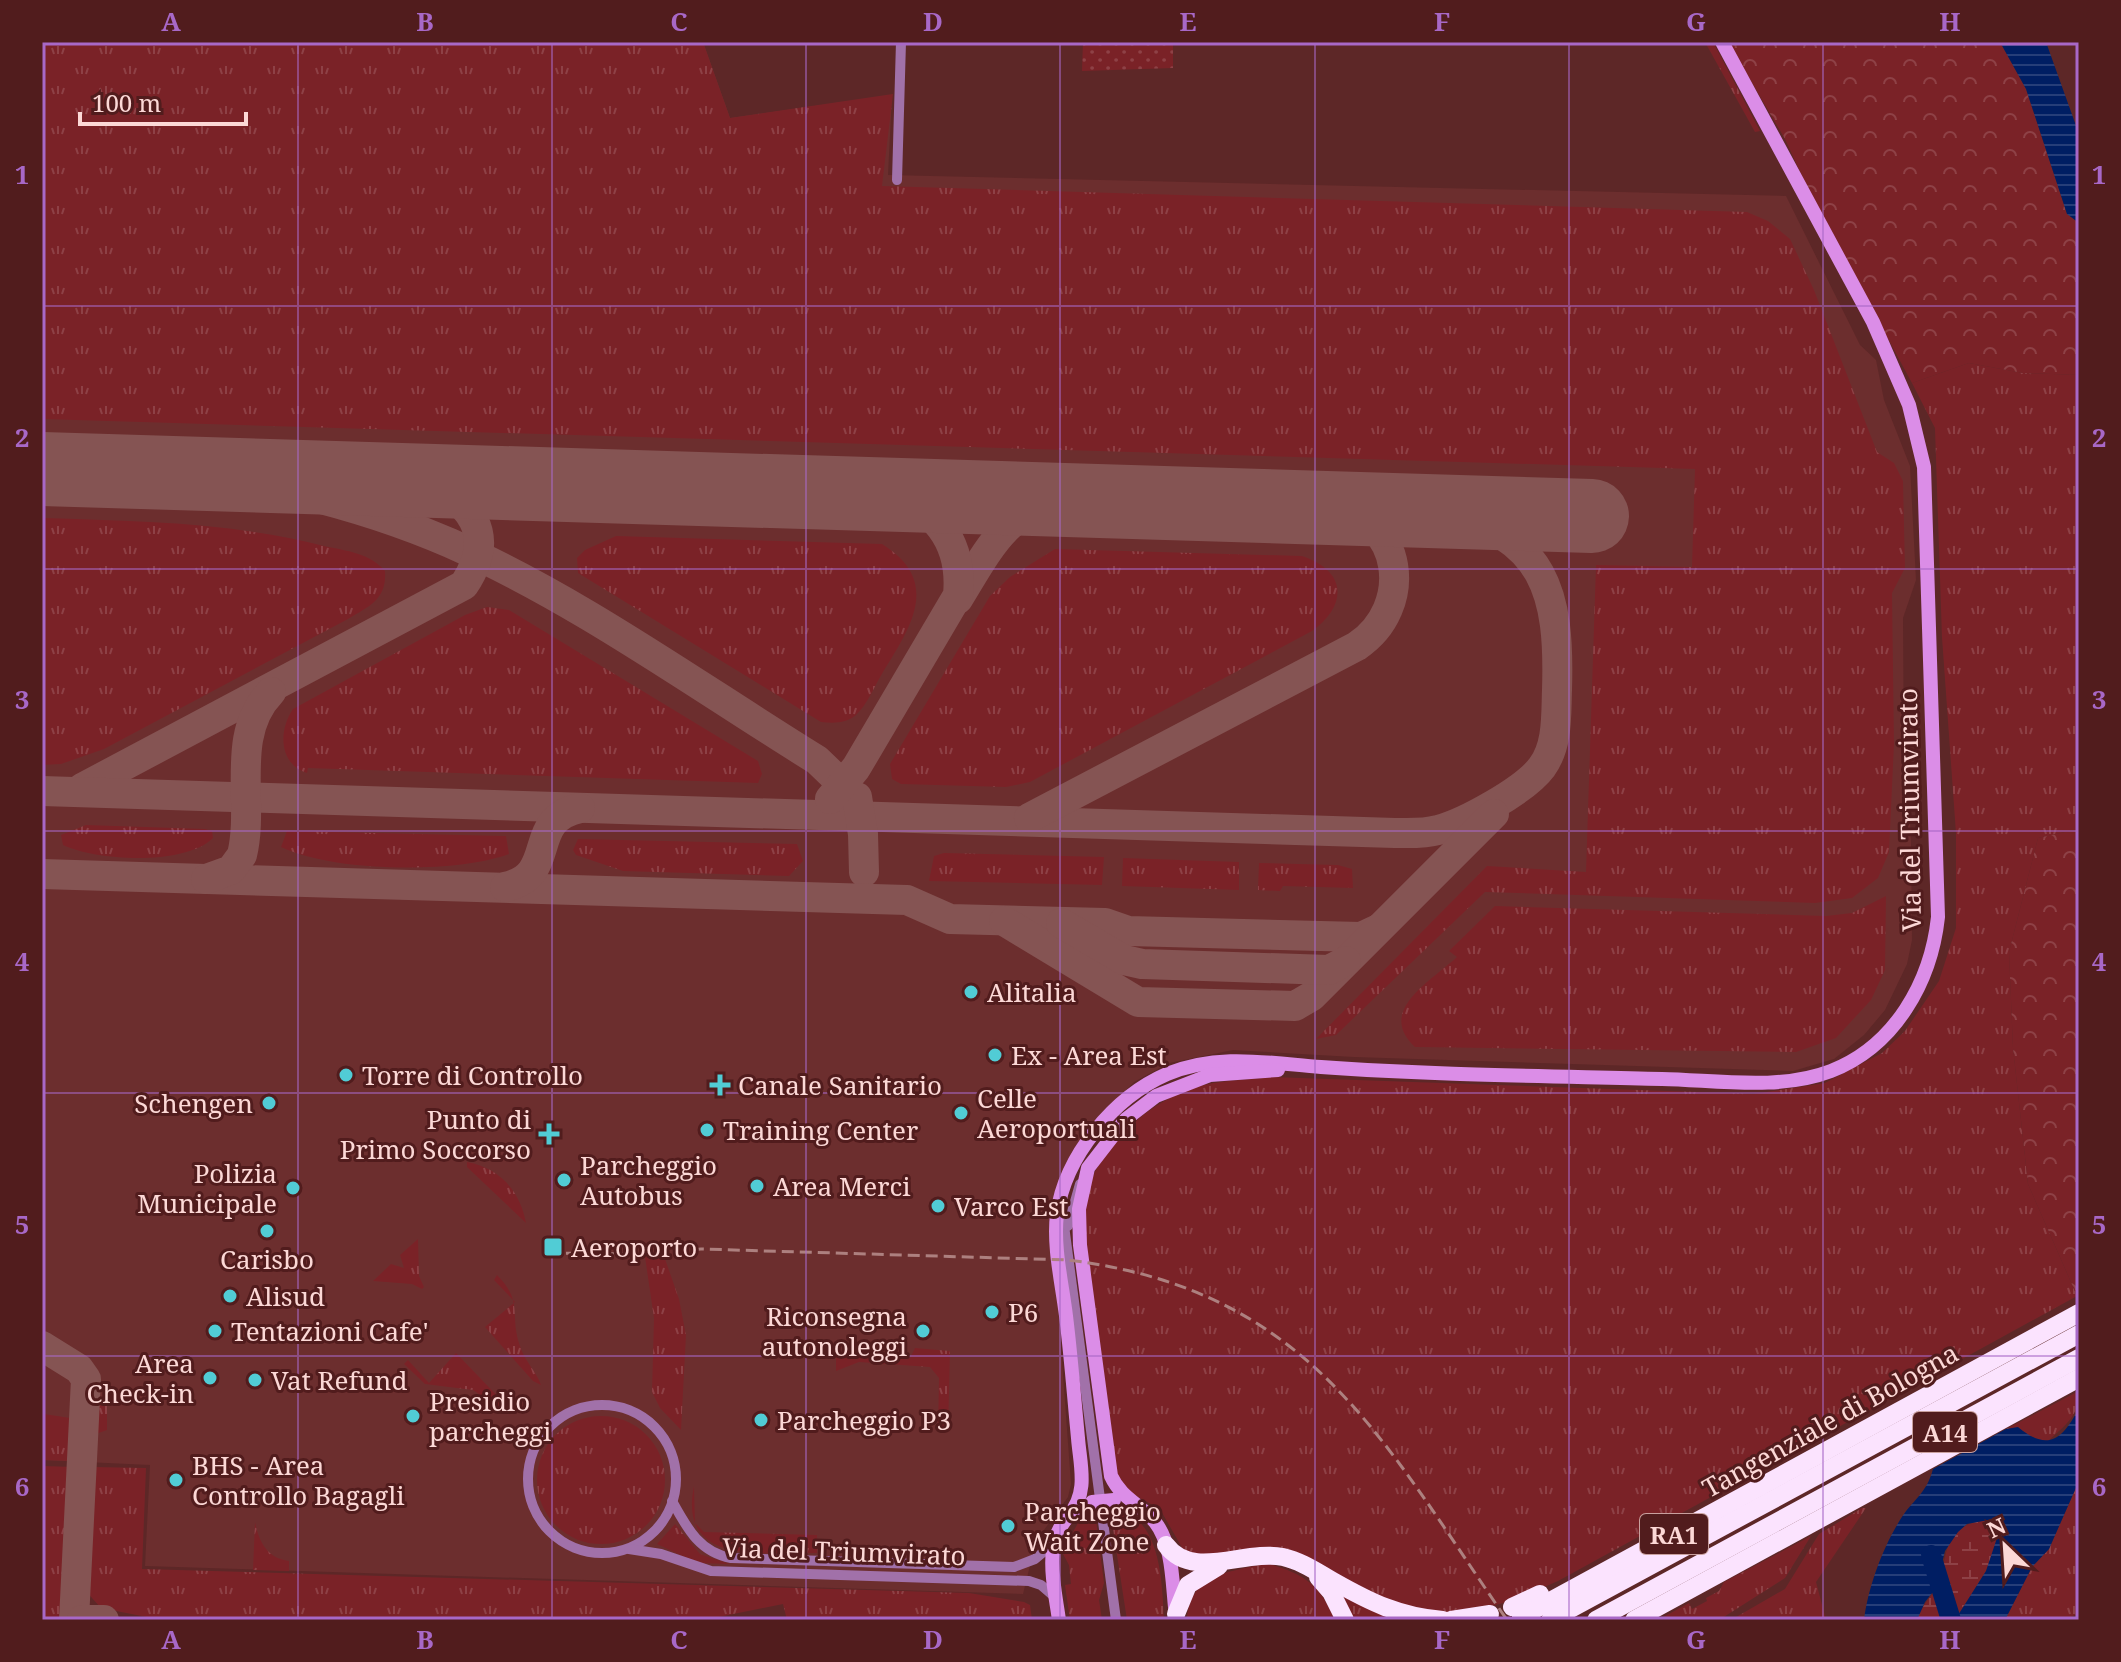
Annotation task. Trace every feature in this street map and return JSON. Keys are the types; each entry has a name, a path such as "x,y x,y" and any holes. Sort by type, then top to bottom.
{"highway":[{"name":"Tangenziale di Bologna","path":"1517,1612 1720,1509 2079,1313"},
{"name":"A14","path":"1550,1620 2079,1334"},
{"name":"A14","path":"1596,1620 2079,1358"},
{"name":"RA1","path":"1642,1617 2079,1378"},
{"path":"1166,1545 1179,1559 1196,1563 1250,1556 1285,1557 1386,1610 1417,1619 1443,1620"},
{"path":"1176,1617 1182,1592 1196,1577 1250,1556"},
{"path":"1311,1569 1331,1592 1345,1620"},
{"path":"1451,1620 1490,1614"}],"street":[{"path":"897,180 901,42"},
{"name":"Via del Triumvirato","path":"672,1501 696,1540 710,1551 731,1558 1014,1567 1035,1559 1053,1544 1082,1495 1076,1396 1056,1232 1065,1188 1084,1148 1108,1118 1132,1095 1168,1074 1230,1060 1321,1067 1756,1082 1792,1080 1833,1070 1864,1053 1893,1027 1925,976 1938,917 1927,497 1919,441 1904,391 1879,332 1722,42"},
{"name":"Via del Triumvirato","path":"1068,1256 1071,1208 1088,1168 1126,1119 1156,1096 1210,1075 1321,1067"},
{"name":"Via del Triumvirato","path":"1088,1168 1079,1209 1080,1245 1111,1476 1122,1495 1154,1522 1166,1545 1176,1617"},
{"name":"Via del Triumvirato","path":"1065,1188 1063,1221 1116,1620"},
{"path":"590,1407 620,1408 643,1418 656,1429 670,1452 675,1479 672,1501 652,1534 627,1549 597,1553 577,1549 559,1540 538,1518 531,1502 528,1476 535,1447 547,1430 564,1416 590,1407"},
{"path":"1069,1515 1092,1502 1114,1500 1135,1506"},
{"name":"Via del Triumvirato","path":"1053,1544 1058,1613"},
{"name":"Via del Triumvirato","path":"627,1549 645,1550 711,1571 1029,1581 1041,1585 1058,1613"}],"shaded area":[{"path":"42,42 703,42 730,118 892,95 888,175 1786,196 1860,345 1876,360 1884,400 1910,466 1916,580 1903,618 1904,769 1908,772 1912,940 1907,964 1885,1010 1864,1035 1834,1059 1793,1071 1354,1057 1233,1050 1169,1063 1134,1082 1089,1127 1072,1152 1055,1194 1053,1238 1071,1484 1068,1497 1036,1541 1023,1594 145,1566 150,1465 42,1460"},
{"path":"2000,42 2046,42 2079,134 2079,223 2067,214 2026,89"},
{"path":"2079,1408 2079,1481 2049,1549 2032,1567 2005,1620 1955,1620 1986,1571 2004,1517 1967,1524 1958,1532 1945,1551 1936,1588 1917,1620 1864,1620 1872,1582 1887,1543 1927,1485 1933,1469 2006,1429 2018,1427 2038,1439 2054,1438 2067,1427"}],"green space":[{"path":"42,42 703,42 730,118 893,94 882,186 1747,212 1768,221 1790,239 1814,290 1877,452 1894,463 1903,481 1905,568 1892,593 1894,744 1889,852 1878,878 1852,898 1815,903 1485,892 1336,1035 1316,1039 1487,866 1586,872 1596,565 1692,567 1695,469 42,419"},
{"path":"1083,42 1173,42 1173,68 1082,71"},
{"path":"1705,42 1713,42 1760,131 1755,132"},
{"path":"1728,42 2000,42 2026,89 2067,214 2079,223 2079,375 2023,373 1969,363 1912,383 1813,200 1785,139"},
{"path":"1969,363 2023,373 2079,375 2079,829 2038,838 2009,952 2013,1048 2028,1184 2077,1296 1558,1581 1511,1601 1460,1614 1393,1606 1312,1563 1185,1553 1160,1509 1127,1491 1115,1473 1084,1230 1086,1199 1101,1161 1114,1143 1147,1112 1165,1100 1204,1085 1271,1077 1754,1094 1825,1083 1882,1053 1905,1031 1939,981 1956,928 1956,833 1942,637 1935,428 1912,383"},
{"path":"42,518 184,524 289,538 365,556 385,571 385,581 376,601 348,619 104,749 61,764 42,765"},
{"path":"616,536 882,544 900,558 911,573 916,589 916,605 903,638 860,711 844,721 821,722 578,573 577,558 585,550"},
{"path":"1055,549 1302,556 1328,570 1337,589 1337,600 1324,621 1312,631 1030,782 1006,787 901,784 892,779 890,764 990,596 1010,577"},
{"path":"487,607 509,610 758,761 762,774 758,783 308,768 307,773 291,762 286,755 283,737 293,709 465,615"},
{"path":"86,825 205,829 212,831 213,838 200,847 162,857 96,855 63,845 61,835"},
{"path":"2079,829 2077,1296 2028,1184 2013,1048 2009,952 2038,838"},
{"path":"287,831 506,836 509,854 457,865 361,865 303,855 281,847"},
{"path":"578,839 797,844 803,861 789,876 623,871 576,855 573,850"},
{"path":"944,853 1104,857 1102,885 929,881 934,856"},
{"path":"1123,858 1239,862 1239,890 1122,886"},
{"path":"1259,863 1338,865 1352,869 1353,888 1283,886 1280,891 1258,890"},
{"path":"1886,896 1885,970 1871,1000 1836,1038 1796,1052 1415,1047 1404,1034 1401,1021 1411,998 1457,957 1449,951 1495,906 1826,916 1852,913"},
{"path":"467,1162 489,1170 507,1183 519,1201 526,1223 467,1167"},
{"path":"418,1239 422,1289 412,1284 373,1281 391,1264 404,1268 400,1255"},
{"path":"664,1256 679,1299 686,1335 681,1430 660,1408 652,1392 654,1318 645,1257"},
{"path":"497,1275 505,1285 513,1300 494,1280"},
{"path":"514,1303 520,1346 541,1385 533,1381 485,1327"},
{"path":"915,1348 950,1351 948,1432 938,1432 939,1378 930,1367 859,1362 836,1371 836,1356 910,1358"},
{"path":"456,1353 505,1404 510,1415 473,1390 425,1384 404,1364 408,1360 429,1383"},
{"path":"2079,1391 2074,1414 2047,1442 2006,1429"},
{"path":"92,1399 107,1399 107,1430 96,1434 92,1430"},
{"path":"44,1414 77,1419 75,1461 42,1460"},
{"path":"601,1416 625,1421 646,1435 660,1456 665,1480 660,1504 646,1525 625,1539 601,1544 577,1539 556,1525 542,1504 537,1480 542,1456 556,1435 577,1421"},
{"path":"42,1466 74,1467 64,1620 42,1620"},
{"path":"91,1467 146,1468 142,1569 969,1593 1024,1602 1030,1605 1032,1620 787,1620 783,1604 704,1620 162,1620 101,1608 84,1589"},
{"path":"2079,1481 2079,1613 2065,1620 2005,1620 2032,1567 2049,1549"},
{"path":"694,1486 695,1520 692,1512"},
{"path":"1866,1508 1816,1582 1826,1620 1731,1620 1785,1589 1819,1534"},
{"path":"1110,1509 1127,1513 1140,1522 1149,1535 1159,1569 1164,1620 1127,1620"},
{"path":"1095,1512 1104,1583 1099,1600 1102,1620 1070,1620 1065,1585 1071,1584 1069,1565 1062,1552 1078,1523"},
{"path":"1999,1517 2005,1520 1986,1571 1955,1620 1917,1620 1936,1588 1954,1536 1969,1524"},
{"path":"255,1522 265,1548 289,1561 289,1571 253,1570"},
{"path":"675,1524 700,1554 730,1564 697,1563 657,1544"},
{"path":"697,1525 704,1532 817,1535 817,1553 773,1554 730,1550 712,1543"},
{"path":"1811,1536 1785,1578 1719,1620 1658,1620 1689,1603 1692,1609 1707,1601 1706,1598 1719,1591 1724,1582"},
{"path":"1267,1563 1309,1582 1323,1597 1335,1620 1187,1620 1195,1592 1204,1584 1226,1573"},
{"path":"1338,1589 1397,1620 1352,1620"}],"waterway":[{"path":"1931,1555 1951,1620"}],"taxiway":[{"path":"198,474 263,485 358,509 450,543 498,566 591,617 817,760 844,786 860,815"},
{"path":"82,788 464,585 479,550 474,520 453,497 421,480"},
{"path":"830,799 856,768 958,595 956,558 941,528 930,515 916,506 881,494"},
{"path":"958,599 989,549 1013,522 1046,503 1066,499"},
{"path":"1029,818 1357,646 1376,629 1388,609 1394,588 1393,566 1387,545 1374,528 1355,515 1331,508"},
{"path":"42,791 1395,833 1433,831 1494,804 1522,786 1542,767 1554,740 1557,690 1555,625 1540,574 1525,553 1504,536 1476,522 1441,511"},
{"path":"206,879 231,870 242,855 247,748 258,709 271,692"},
{"path":"857,797 863,834 864,872"},
{"path":"505,887 522,881 532,871 552,824 563,814 580,808"},
{"path":"1004,921 1138,1002 1295,1006 1312,996 1494,814"},
{"path":"42,874 907,900 950,919 1105,923 1128,931 1361,937 1378,929"},
{"path":"1061,923 1124,960 1142,964 1329,970 1346,961"},
{"path":"42,1346 79,1369 86,1379 74,1620"},
{"path":"82,1620 104,1620"}],"runway":[{"path":"42,469 1592,516"}],"railway":[{"path":"548,1253 629,1254 701,1249 1068,1260 1151,1277 1221,1303 1280,1339 1331,1383 1377,1434 1507,1620"}],"place":[{"name":"Alitalia","path":"971,992"},
{"name":"Ex - Area Est","path":"995,1055"},
{"name":"Torre di Controllo","path":"346,1075"},
{"name":"Canale Sanitario","path":"720,1085"},
{"name":"Schengen","path":"269,1103"},
{"name":"Celle Aeroportuali","path":"961,1113"},
{"name":"Training Center","path":"707,1130"},
{"name":"Punto di Primo Soccorso","path":"549,1134"},
{"name":"Parcheggio Autobus","path":"564,1180"},
{"name":"Area Merci","path":"757,1186"},
{"name":"Polizia Municipale","path":"293,1188"},
{"name":"Varco Est","path":"938,1206"},
{"name":"Carisbo","path":"267,1231"},
{"name":"Aeroporto","path":"553,1247"},
{"name":"Alisud","path":"230,1296"},
{"name":"P6","path":"992,1312"},
{"name":"Tentazioni Cafe'","path":"215,1331"},
{"name":"Riconsegna autonoleggi","path":"923,1331"},
{"name":"Area Check-in","path":"210,1378"},
{"name":"Vat Refund","path":"255,1380"},
{"name":"Presidio parcheggi","path":"413,1416"},
{"name":"Parcheggio P3","path":"761,1420"},
{"name":"BHS - Area Controllo Bagagli","path":"176,1480"},
{"name":"Parcheggio Wait Zone","path":"1008,1526"}]}
